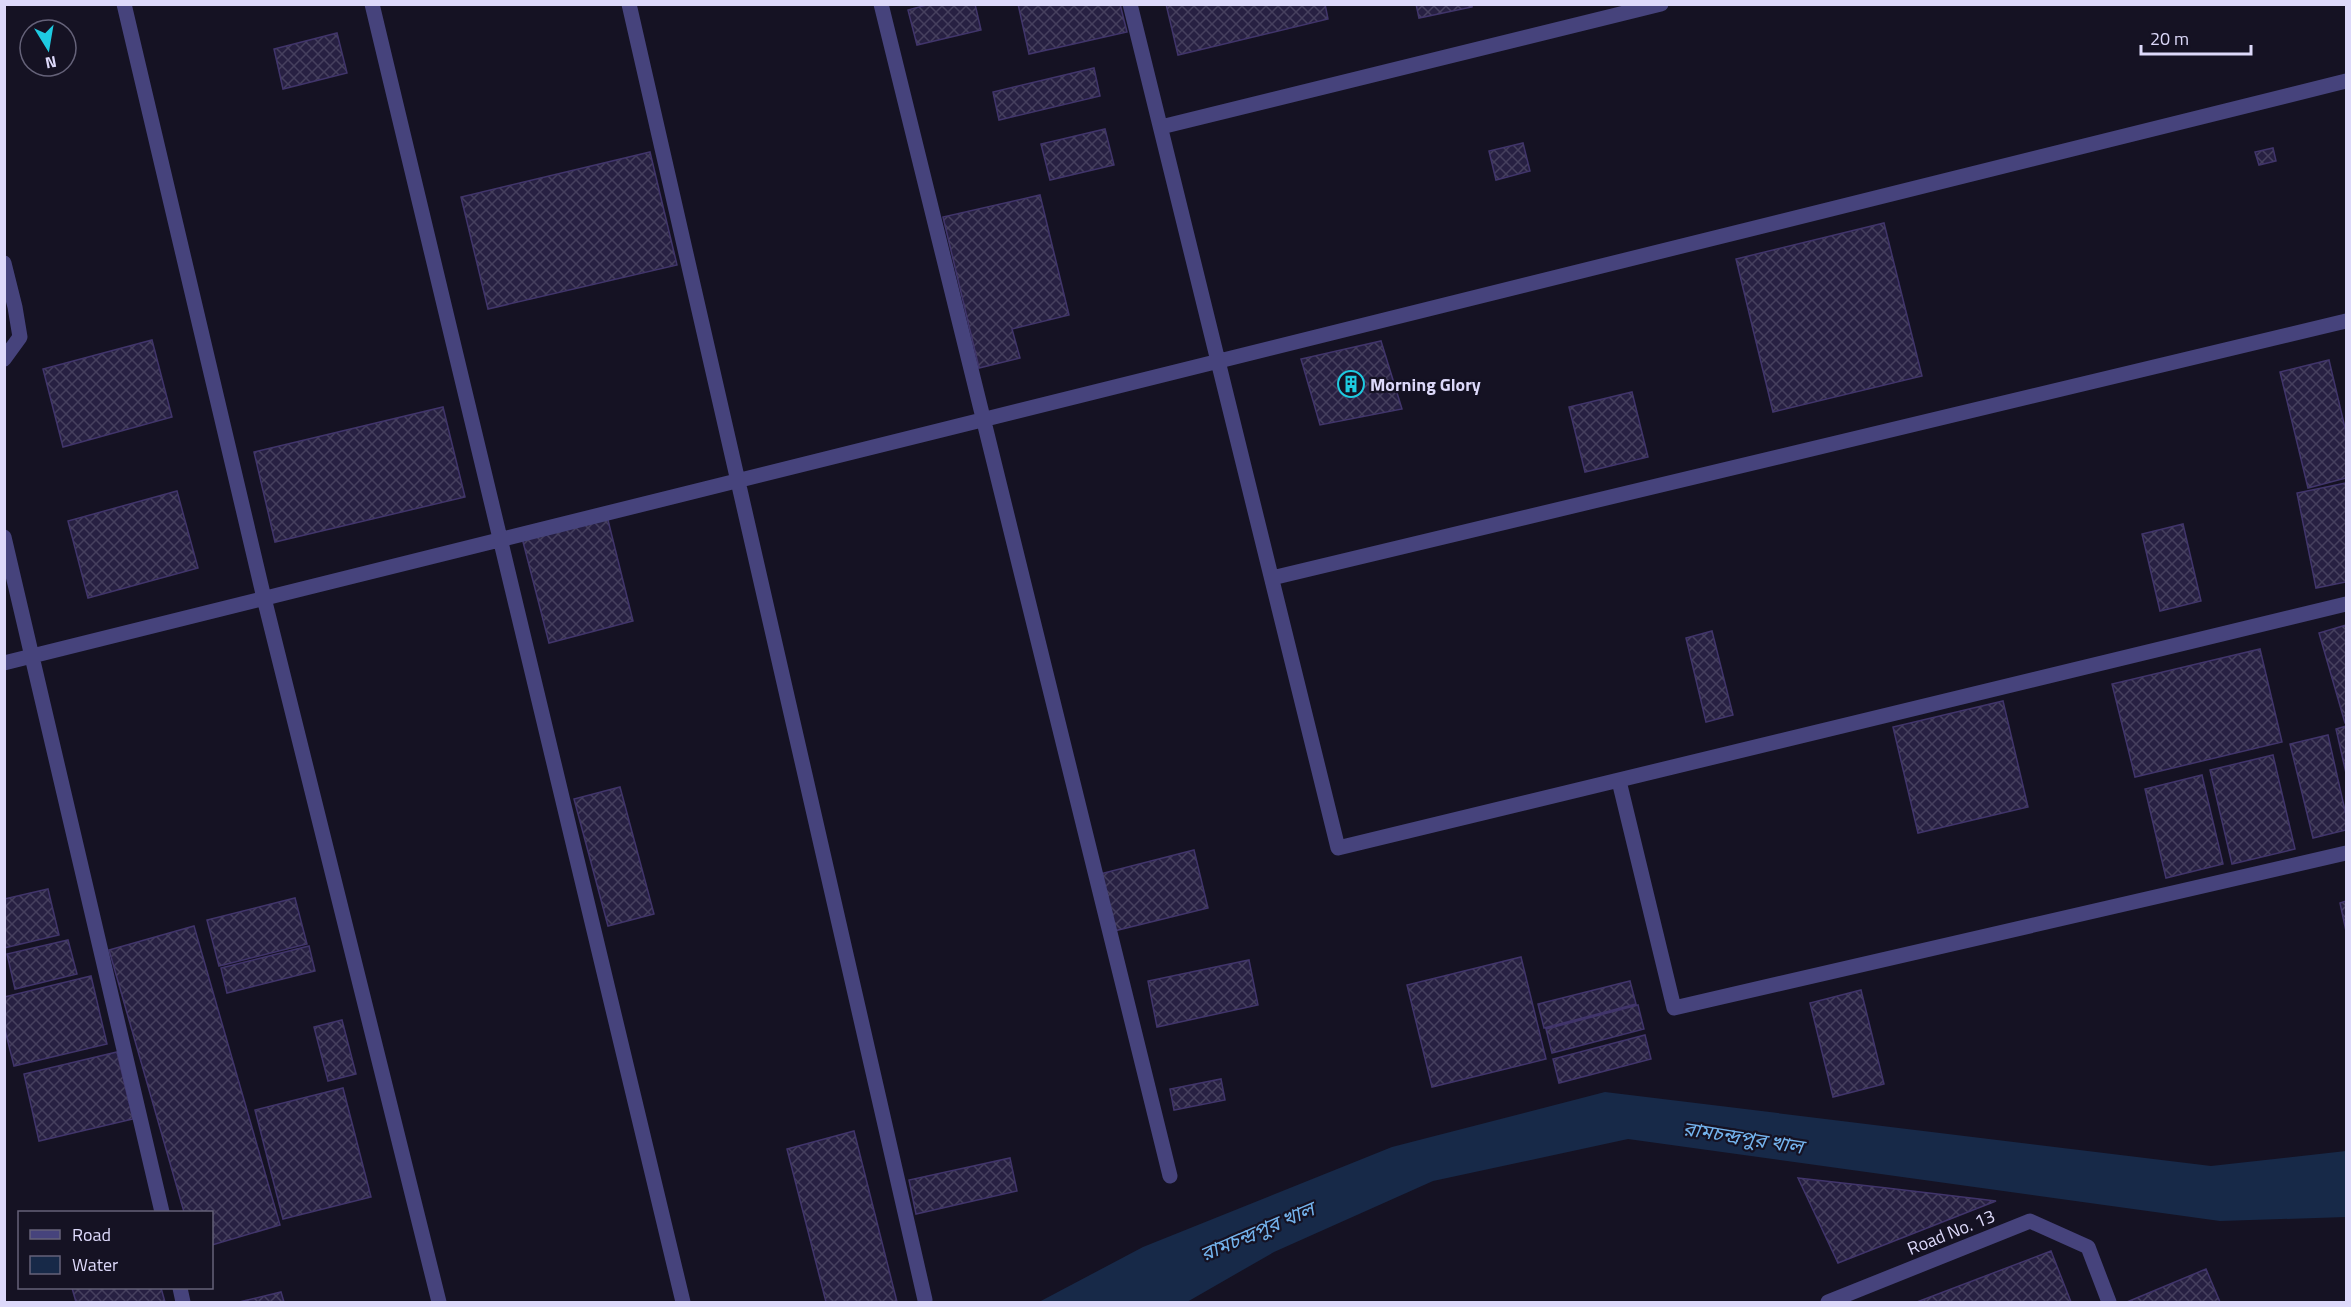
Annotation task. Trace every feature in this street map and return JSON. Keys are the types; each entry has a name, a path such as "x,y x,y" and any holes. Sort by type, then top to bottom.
{"street":[{"path":"124,4 264,598 439,1302"},
{"path":"372,4 683,1302"},
{"path":"628,4 925,1300"},
{"path":"881,4 1170,1176"},
{"path":"1131,4 1338,848 2346,604"},
{"path":"1161,127 1661,4"},
{"path":"4,663 2346,81"},
{"path":"4,262 20,337 4,359"},
{"path":"1272,578 2346,321"},
{"path":"4,537 162,1211"},
{"path":"1619,781 1674,1008 2346,853"},
{"name":"Road No. 13","path":"1828,1302 2030,1221 2088,1247 2109,1302"}],"water":[{"name":"রামচন্দ্রপুর খাল","path":"1605,1092 2211,1166 2346,1151 2346,1217 2220,1221 1628,1139 1433,1181 1274,1252 1187,1302 1039,1302 1143,1247 1392,1147"}],"building":[{"path":"930,4 975,4 981,30 917,45 908,10"},
{"path":"1018,4 1120,4 1127,32 1029,54"},
{"path":"1166,4 1325,4 1328,19 1178,55"},
{"path":"1416,4 1472,4 1472,7 1419,18"},
{"path":"337,33 347,73 283,89 274,49"},
{"path":"1094,68 1100,96 999,120 993,92"},
{"path":"1105,129 1114,165 1050,180 1041,144"},
{"path":"1523,143 1530,171 1496,180 1489,151"},
{"path":"2273,148 2276,161 2259,165 2255,152"},
{"path":"650,152 677,265 488,309 461,197"},
{"path":"1040,195 1069,315 1012,329 1020,358 979,368 943,217"},
{"path":"1884,223 1922,376 1773,412 1736,259"},
{"path":"152,340 172,417 63,447 43,369"},
{"name":"Morning Glory","path":"1381,341 1402,409 1320,425 1301,359"},
{"path":"2329,360 2346,432 2346,478 2308,488 2280,372"},
{"path":"1632,392 1648,457 1585,472 1569,407"},
{"path":"443,407 465,497 275,542 254,452"},
{"path":"2346,483 2346,582 2316,588 2297,493"},
{"path":"177,491 198,568 88,598 68,521"},
{"path":"606,512 633,621 549,643 521,534"},
{"path":"2183,524 2201,601 2160,611 2142,534"},
{"path":"2346,625 2346,723 2345,723 2319,633"},
{"path":"1712,631 1733,715 1706,722 1686,638"},
{"path":"2260,649 2282,742 2135,777 2112,684"},
{"path":"2003,701 2028,807 1918,833 1893,727"},
{"path":"2346,726 2346,773 2336,729"},
{"path":"2328,735 2346,815 2346,830 2313,838 2290,744"},
{"path":"2273,755 2295,849 2232,864 2210,770"},
{"path":"2202,775 2223,864 2166,878 2145,789"},
{"path":"620,787 654,914 608,926 574,799"},
{"path":"1194,850 1208,908 1114,931 1100,874"},
{"path":"48,889 59,935 4,948 4,899"},
{"path":"295,898 307,944 219,966 207,920"},
{"path":"2346,901 2346,931 2340,903"},
{"path":"194,926 280,1225 213,1245 213,1211 184,1211 109,950"},
{"path":"68,940 77,974 15,989 7,954"},
{"path":"309,946 315,971 227,993 221,968"},
{"path":"1521,957 1546,1059 1432,1087 1407,985"},
{"path":"1249,960 1258,1005 1157,1027 1148,981"},
{"path":"91,976 107,1044 14,1066 4,1026 4,997"},
{"path":"1630,981 1636,1004 1544,1028 1538,1004"},
{"path":"1861,990 1884,1084 1833,1097 1810,1003"},
{"path":"1638,1005 1644,1029 1552,1053 1546,1029"},
{"path":"342,1020 356,1074 328,1081 314,1027"},
{"path":"1645,1035 1651,1059 1559,1083 1553,1059"},
{"path":"117,1052 133,1119 39,1141 24,1074"},
{"path":"1221,1079 1225,1100 1174,1110 1170,1089"},
{"path":"343,1088 371,1197 283,1219 255,1110"},
{"path":"854,1131 897,1302 826,1302 787,1149"},
{"path":"1010,1158 1017,1191 916,1214 909,1180"},
{"path":"1798,1178 1887,1188 1996,1201 1838,1263"},
{"path":"2051,1251 2071,1302 1917,1302"},
{"path":"2206,1269 2220,1302 2127,1302"},
{"path":"72,1289 161,1289 165,1302 76,1302"},
{"path":"281,1292 284,1302 239,1302"}],"place":[{"name":"Morning Glory","path":"1351,384"}]}
